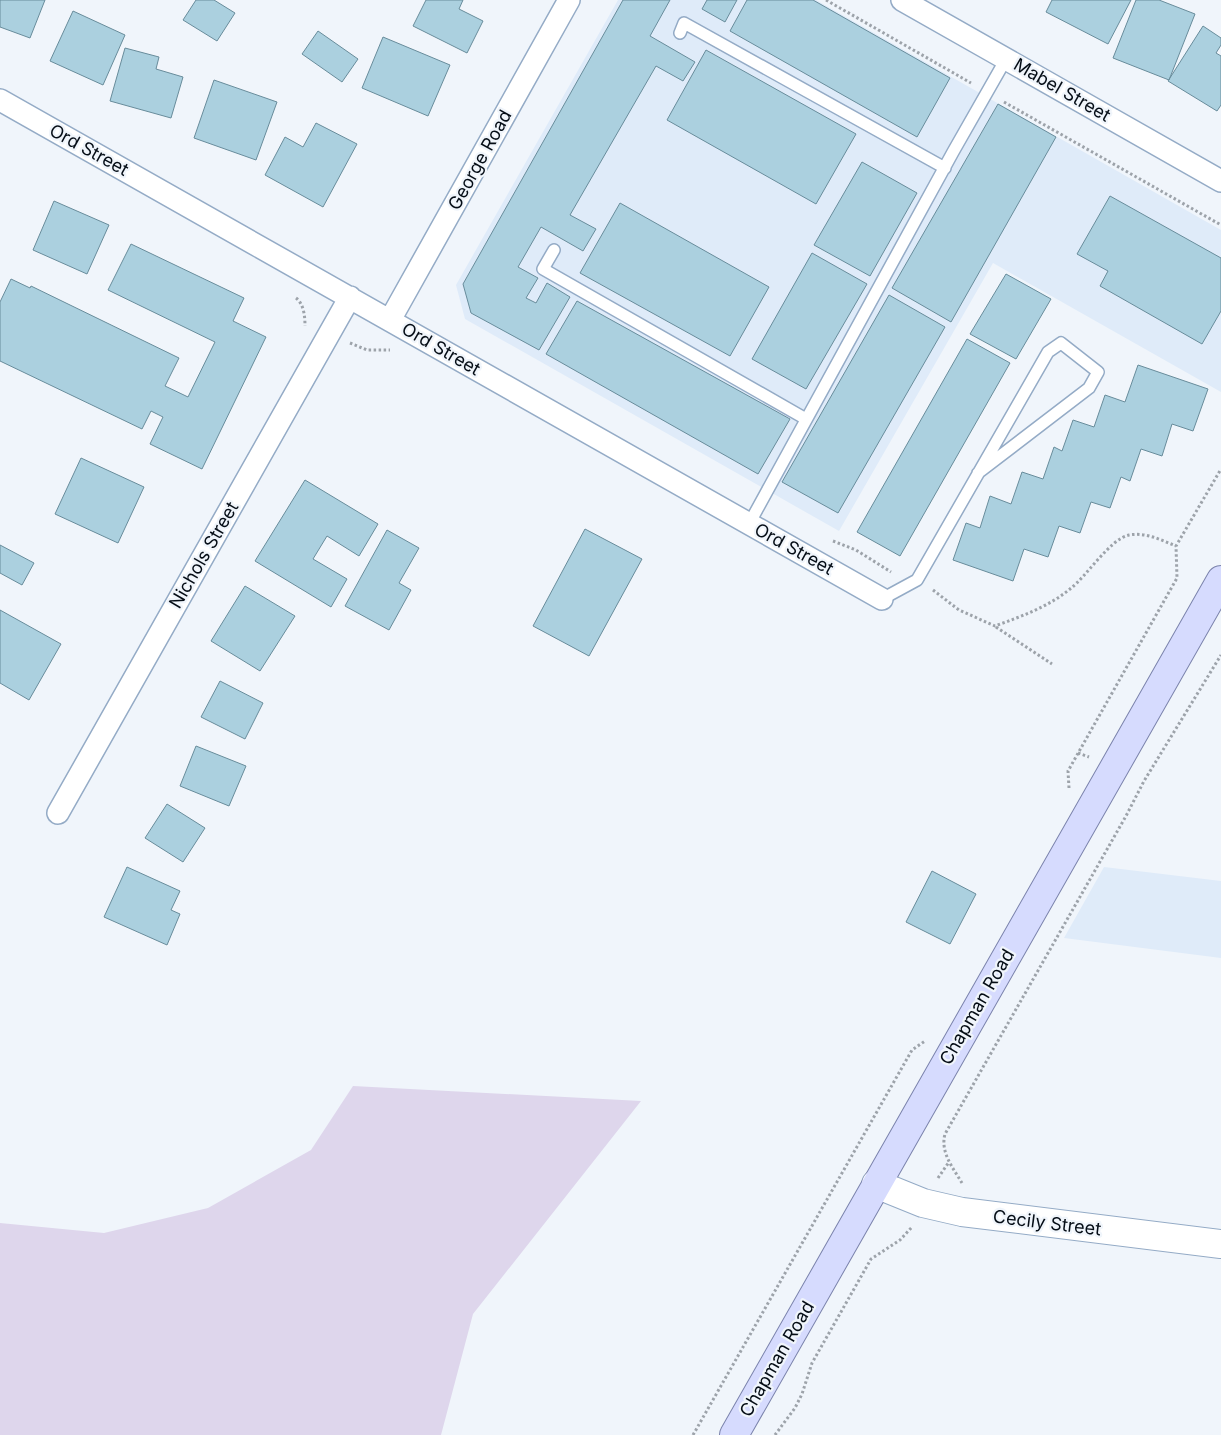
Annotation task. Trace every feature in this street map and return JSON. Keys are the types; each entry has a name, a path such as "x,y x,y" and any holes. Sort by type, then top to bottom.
{"main road":[{"name":"Chapman Road","path":"734,1435 1221,580"}],"street":[{"name":"George Road","path":"390,320 569,0"},
{"name":"Mabel Street","path":"902,0 1221,181"},
{"name":"Ord Street","path":"0,100 882,599"},
{"name":"Nichols Street","path":"58,813 350,297"},
{"name":"Cecily Street","path":"876,1184 923,1203 962,1212 1221,1244"}],"lane":[{"path":"680,32 684,23 945,168"},
{"path":"750,524 806,419 1006,59"},
{"path":"554,250 543,269 806,419"},
{"path":"882,599 917,580 978,473 1048,352 1061,343 1098,372 1089,388 978,473"}],"path":[{"path":"826,0 1221,225"},
{"path":"292,295 300,301 305,317 305,334"},
{"path":"1065,796 1070,788 1068,771 1177,578 1176,546 1221,469"},
{"path":"996,626 1030,613 1059,598 1084,578 1114,543 1122,538 1129,535 1152,536 1176,546"},
{"path":"828,539 856,550 891,572 896,573"},
{"path":"931,589 959,610 996,626 1052,664"},
{"path":"940,1176 949,1162 943,1142 946,1134 1122,824 1144,781 1221,655"},
{"path":"692,1435 912,1050 931,1037"},
{"path":"775,1435 795,1408 802,1394 812,1363 871,1259 900,1240 912,1227"}],"shaded area":[{"path":"618,0 816,0 1221,230 1221,392 993,263 839,531 465,319 456,285"},
{"path":"1104,867 1221,881 1221,958 1064,938"},
{"path":"353,1086 641,1101 473,1314 441,1435 0,1435 0,1223 104,1233 208,1208 311,1150"}],"building":[{"path":"0,0 45,0 30,38 0,27"},
{"path":"196,0 214,0 235,13 217,41 183,20"},
{"path":"426,0 463,0 459,9 483,21 467,53 413,26"},
{"path":"623,0 670,0 650,36 695,62 683,81 656,66 570,215 596,229 583,251 541,227 518,267 538,278 526,298 536,303 547,283 570,297 539,350 471,313 463,284"},
{"path":"707,0 737,0 725,22 702,9"},
{"path":"747,0 813,0 950,78 917,137 730,31"},
{"path":"1052,0 1131,0 1108,44 1046,12"},
{"path":"1136,0 1159,0 1195,14 1169,80 1113,58"},
{"path":"73,11 125,35 103,85 50,61"},
{"path":"1203,26 1221,38 1221,45 1216,53 1221,56 1221,105 1217,111 1168,81"},
{"path":"318,31 358,59 342,82 302,54"},
{"path":"383,37 450,65 428,116 362,88"},
{"path":"125,48 159,57 156,69 183,77 171,118 110,101"},
{"path":"706,50 856,134 816,204 667,120"},
{"path":"214,80 277,102 256,160 194,138"},
{"path":"998,104 1056,137 951,322 892,288"},
{"path":"316,123 357,144 323,207 265,175 285,137 303,147"},
{"path":"862,162 917,193 870,276 814,245"},
{"path":"1110,196 1221,258 1221,311 1202,344 1100,286 1108,271 1077,254"},
{"path":"54,201 109,225 87,274 33,250"},
{"path":"620,203 769,287 730,356 580,273"},
{"path":"131,244 244,298 233,321 266,337 202,469 150,444 163,417 151,411 142,429 0,361 0,302 11,279 30,288 31,286 179,358 165,386 188,397 215,342 108,290"},
{"path":"812,253 867,284 806,389 752,359"},
{"path":"1006,274 1051,299 1016,359 970,334"},
{"path":"889,295 945,327 838,513 782,482"},
{"path":"577,301 790,419 758,474 546,354"},
{"path":"967,339 1010,363 900,556 857,532"},
{"path":"1138,365 1208,389 1193,431 1172,424 1162,456 1141,449 1130,481 1121,477 1110,508 1091,502 1080,533 1059,526 1048,557 1024,549 1013,581 953,560 966,523 980,528 990,496 1011,504 1022,472 1043,479 1054,447 1062,451 1073,420 1094,427 1105,395 1125,402"},
{"path":"81,458 144,487 118,543 55,514"},
{"path":"305,480 378,524 359,556 327,536 313,559 347,579 331,607 255,561"},
{"path":"585,529 642,559 589,656 533,626"},
{"path":"387,530 419,548 399,583 411,590 389,630 345,606"},
{"path":"0,545 34,563 22,585 0,573"},
{"path":"245,586 295,616 260,671 211,641"},
{"path":"0,610 61,644 29,700 0,683"},
{"path":"220,681 263,703 245,739 201,717"},
{"path":"196,746 246,766 229,806 180,786"},
{"path":"167,804 205,828 183,862 145,838"},
{"path":"127,867 180,891 171,910 180,914 167,945 104,917"},
{"path":"932,871 976,894 950,944 906,922"}]}
